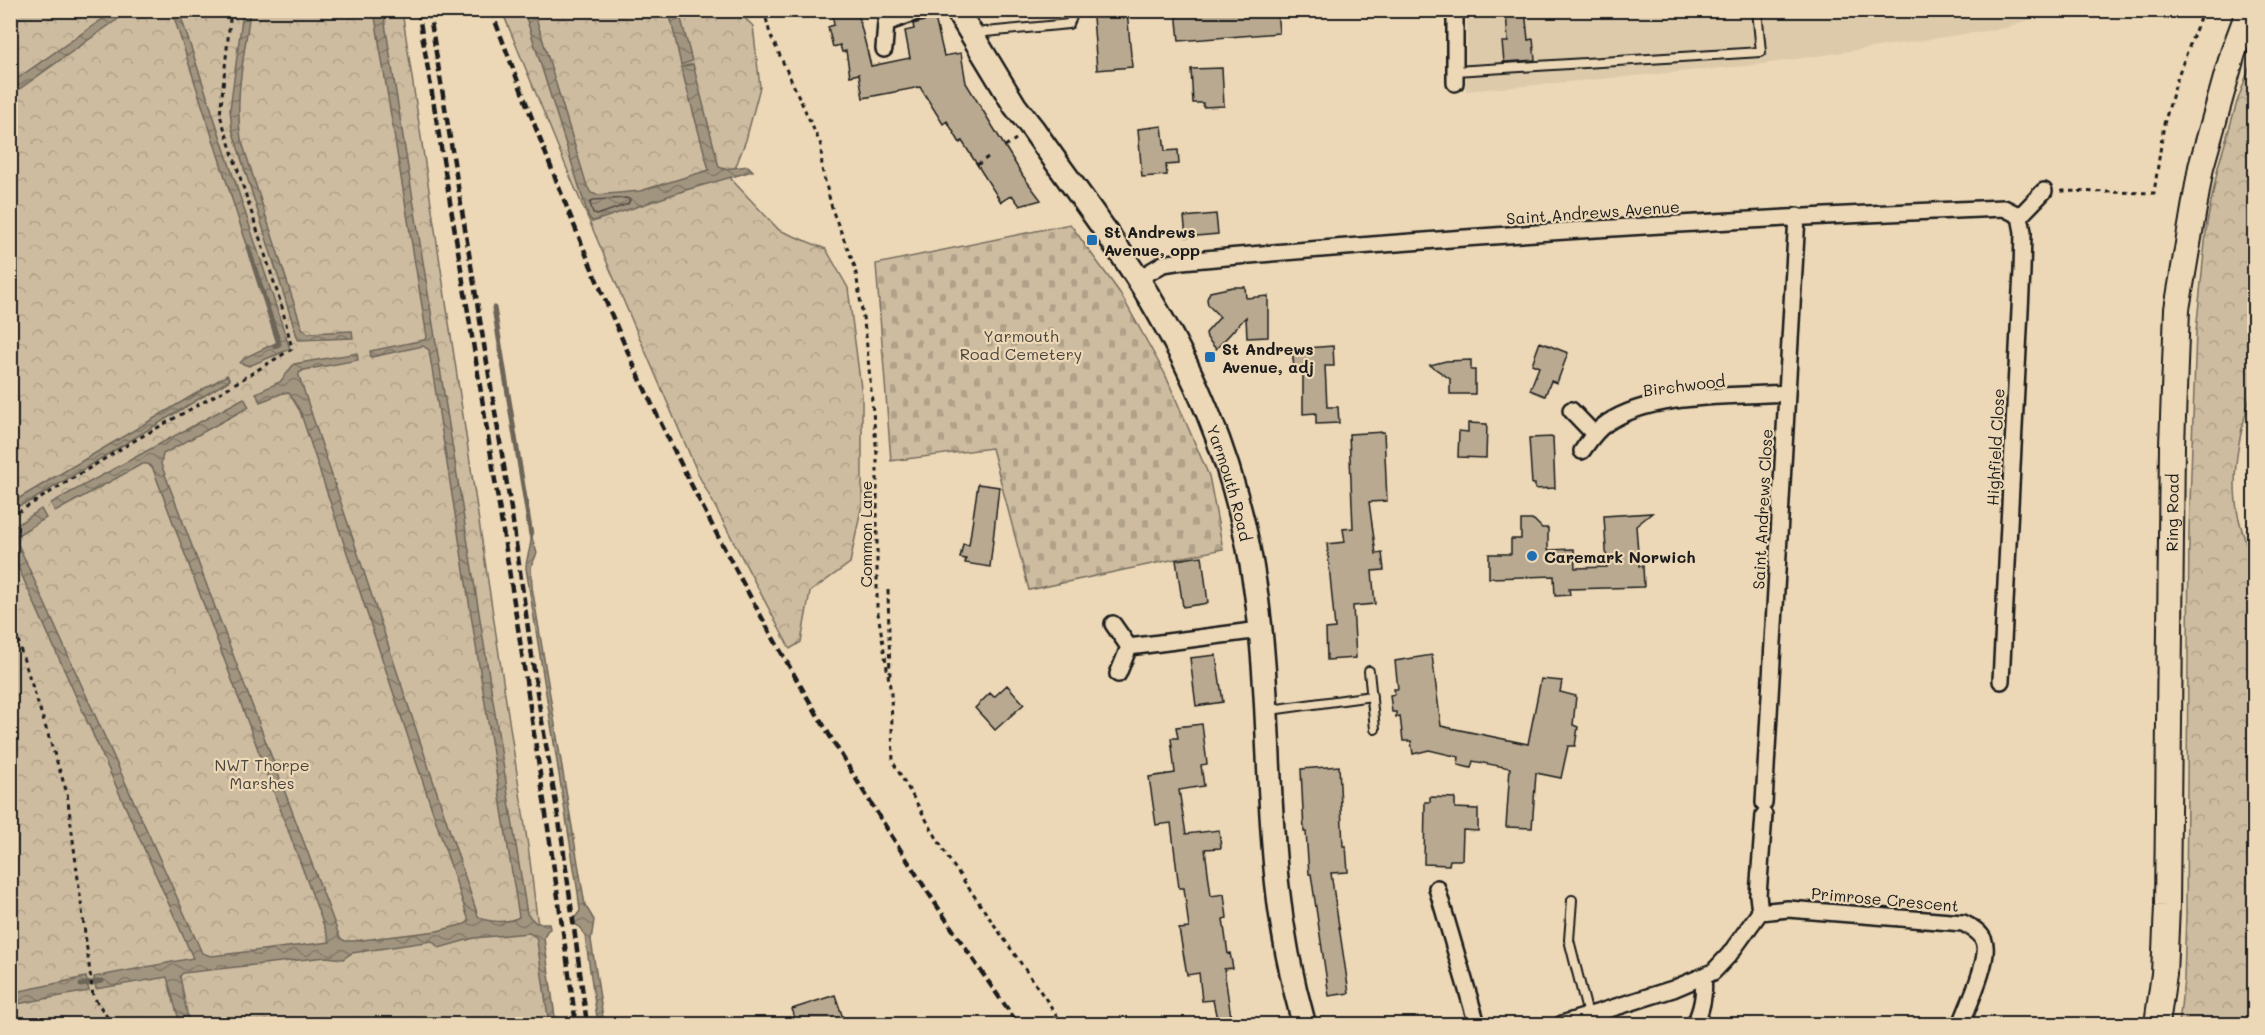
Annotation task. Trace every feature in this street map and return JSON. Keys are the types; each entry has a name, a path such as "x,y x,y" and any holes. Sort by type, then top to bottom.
{"highway":[{"name":"Ring Road","path":"2157,1024 2164,974 2167,906 2172,445 2177,309 2201,166 2233,53 2249,10"}],"main road":[{"name":"Yarmouth Road","path":"957,10 1015,106 1138,279 1158,312 1205,408 1225,457 1249,555 1260,630 1277,883 1284,937 1304,1024"}],"street":[{"path":"884,49 880,22 922,10"},
{"path":"1455,10 1455,77"},
{"path":"2020,216 2044,191"},
{"name":"Saint Andrews Avenue","path":"1138,279 1163,264 1331,247 1797,216 2004,208 2020,216"},
{"name":"Saint Andrews Close","path":"1760,912 1758,895 1797,216"},
{"name":"Highfield Close","path":"2001,681 2022,272 2023,232 2020,216"},
{"name":"Birchwood","path":"1582,451 1594,434 1606,424 1625,413 1651,404 1787,393"},
{"path":"1571,410 1594,434"},
{"path":"1113,624 1129,646"},
{"path":"1129,646 1260,630"},
{"path":"1118,675 1129,646"},
{"path":"1437,888 1476,1024"},
{"name":"Primrose Crescent","path":"1760,912 1788,909 1963,923 1975,929 1984,941 1985,956 1961,1024"},
{"path":"1562,1024 1672,989 1713,972 1729,955 1760,912"},
{"path":"1695,1024 1703,1006 1705,991 1703,977"}],"lane":[{"path":"969,33 1069,24 1075,10"},
{"path":"1455,77 1761,52 1757,10"},
{"path":"1369,671 1375,729"},
{"path":"1265,710 1372,696"},
{"path":"1572,900 1569,940 1588,1015"}],"path":[{"path":"10,518 132,442 292,349 282,307 220,115 231,10"},
{"name":"Common Lane","path":"764,10 770,34 821,145 822,169 833,212 855,267 866,336 878,455 877,608 891,693 893,762 950,861 1063,1024"},
{"path":"2044,191 2154,193 2164,124 2179,73 2203,10"},
{"path":"976,165 988,157"},
{"path":"888,590 891,693"},
{"path":"10,605 20,648 67,793 93,996 112,1024"}],"shaded area":[{"path":"1467,11 2053,11 2006,28 1756,65 1466,91"}],"green space":[{"name":"NWT Thorpe Marshes","path":"10,11 402,11 529,853 550,1024 11,1024"},
{"path":"502,11 738,11 753,26 760,87 746,140 731,179 779,230 826,249 848,288 862,396 862,504 850,563 810,592 801,642 790,649 699,476 572,181"},
{"path":"2254,55 2254,383 2241,432 2235,482 2238,515 2254,568 2254,1024 2179,1024 2184,980 2186,914 2189,531 2196,332 2207,223 2218,167 2237,102"},
{"name":"Yarmouth Road Cemetery","path":"1070,224 1120,293 1165,374 1209,476 1223,549 1029,590 992,448 891,461 876,264"}],"water":[{"path":"114,11 129,11 11,95 11,83"},
{"path":"172,11 179,11 290,349 249,366 240,363 246,357 280,341"},
{"path":"243,11 250,11 239,91 241,139 302,328 308,333 352,331 353,338 298,340 232,129 230,109"},
{"path":"374,11 383,11 527,914 536,923 549,923 550,929 544,938 556,1024 549,1024 537,941 535,936 529,933 474,938 439,948 432,941 352,953 343,959 326,957 183,973 180,976 189,1024 180,1024 167,977 96,989 94,977 193,958 11,551 11,529 41,509 46,518 19,534 18,544 202,953 211,956 330,942 153,469 148,464 142,464 55,512 51,503 244,398 249,407 163,454 161,464 340,938 345,941 354,941 437,931 469,921 300,411 289,393 260,402 256,393 280,382 294,364 357,353 358,360 304,370 299,373 299,376 478,916 486,920 498,921 519,917 429,350 423,346 371,357 370,351 424,340 427,337"},
{"path":"524,11 534,11 591,193 597,195 640,191 709,170 681,67 693,64 719,167 724,169 748,166 753,171 686,190 592,222"},
{"path":"669,11 679,11 692,61 681,65"},
{"path":"227,375 230,380 31,501 11,509 11,503"},
{"path":"531,535 537,553 531,567 532,587 585,905 594,920 591,940 604,1024 598,1024 585,936 581,928 575,924 574,919 580,911 578,893 526,568"},
{"path":"86,977 89,991 11,1005 11,993"}],"building":[{"path":"832,10 857,10 871,66 910,58 905,31 914,29 913,24 935,18 944,56 961,53 966,83 1023,176 1041,200 1020,206 1012,195 1001,202 962,141 960,143 947,121 943,124 920,87 863,98 859,74 850,76 846,51 842,52 840,45 833,47 828,27 834,25"},
{"path":"1099,10 1127,10 1132,67 1097,70 1093,17 1099,17"},
{"path":"1176,10 1201,10 1201,14 1242,10 1277,10 1279,33 1179,41"},
{"path":"1506,10 1525,10 1528,40 1533,39 1535,60 1504,62 1502,42 1508,42"},
{"path":"1222,68 1224,106 1203,107 1203,103 1193,103 1191,69"},
{"path":"1162,126 1165,151 1178,150 1179,164 1166,165 1167,175 1142,177 1138,129"},
{"path":"1216,214 1218,234 1186,237 1184,217"},
{"path":"1245,287 1246,298 1268,296 1268,337 1247,338 1246,317 1216,349 1207,338 1206,333 1220,317 1208,305 1207,299 1210,292"},
{"path":"1540,342 1568,353 1557,383 1551,381 1545,396 1530,390 1539,367 1532,364"},
{"path":"1333,346 1334,366 1325,366 1327,407 1338,407 1339,423 1316,424 1316,413 1303,414 1303,367 1294,368 1292,349"},
{"path":"1471,360 1471,370 1475,370 1475,394 1450,394 1450,379 1430,365 1446,361"},
{"path":"1468,423 1487,424 1486,458 1458,457 1459,431 1468,432"},
{"path":"1384,432 1387,501 1369,502 1376,554 1382,553 1384,570 1372,571 1375,604 1353,606 1356,658 1327,660 1326,629 1335,628 1327,544 1345,542 1343,529 1353,528 1349,434"},
{"path":"1553,437 1555,488 1535,489 1535,484 1532,484 1529,438"},
{"path":"978,484 999,487 990,567 965,563 966,559 960,558 963,544 969,545"},
{"name":"Caremark Norwich","path":"1652,513 1636,526 1639,566 1643,566 1644,587 1569,589 1570,595 1555,596 1554,576 1489,578 1489,554 1511,554 1511,539 1521,539 1521,520 1534,520 1542,528 1548,528 1548,550 1574,549 1575,568 1607,567 1604,516"},
{"path":"1202,556 1208,603 1183,607 1176,560"},
{"path":"1216,655 1223,702 1196,706 1190,658"},
{"path":"1432,655 1441,726 1528,744 1541,679 1562,681 1560,692 1576,696 1573,725 1578,727 1575,746 1568,746 1561,778 1536,773 1532,828 1506,827 1510,768 1473,761 1471,768 1458,765 1459,757 1429,750 1413,754 1411,741 1403,741 1400,716 1396,717 1396,712 1392,712 1390,695 1395,694 1394,689 1398,689 1395,661"},
{"path":"1007,685 1024,704 995,730 975,708 990,693 994,697"},
{"path":"1202,724 1207,764 1201,765 1204,786 1179,790 1186,834 1219,830 1221,848 1205,849 1211,896 1224,894 1227,918 1223,919 1228,954 1230,953 1233,968 1224,969 1232,1024 1218,1024 1213,1000 1202,1001 1199,973 1187,975 1179,929 1189,928 1184,888 1179,888 1171,823 1156,825 1149,777 1175,773 1171,738 1178,738 1176,727"},
{"path":"1339,766 1343,846 1346,846 1348,872 1331,873 1349,993 1329,996 1311,874 1309,874 1301,769"},
{"path":"1430,797 1455,798 1455,808 1478,809 1478,831 1463,830 1462,860 1450,860 1449,865 1424,864 1425,802 1430,802"},
{"path":"835,995 843,1018 822,1024 797,1024 792,1009"}],"waterway":[{"path":"248,247 279,344 275,346"},
{"path":"494,308 531,535"},
{"path":"81,985 102,981"}],"railway":[{"path":"418,10 501,517 576,1024"},
{"path":"429,10 512,515 537,692 562,839 587,1024"},
{"path":"491,10 600,289 649,398 713,527 835,745 924,886 1018,1024"}],"place":[{"name":"St Andrews Avenue, opp","path":"1092,240"},
{"name":"St Andrews Avenue, adj","path":"1210,357"},
{"name":"Caremark Norwich","path":"1532,556"}]}
